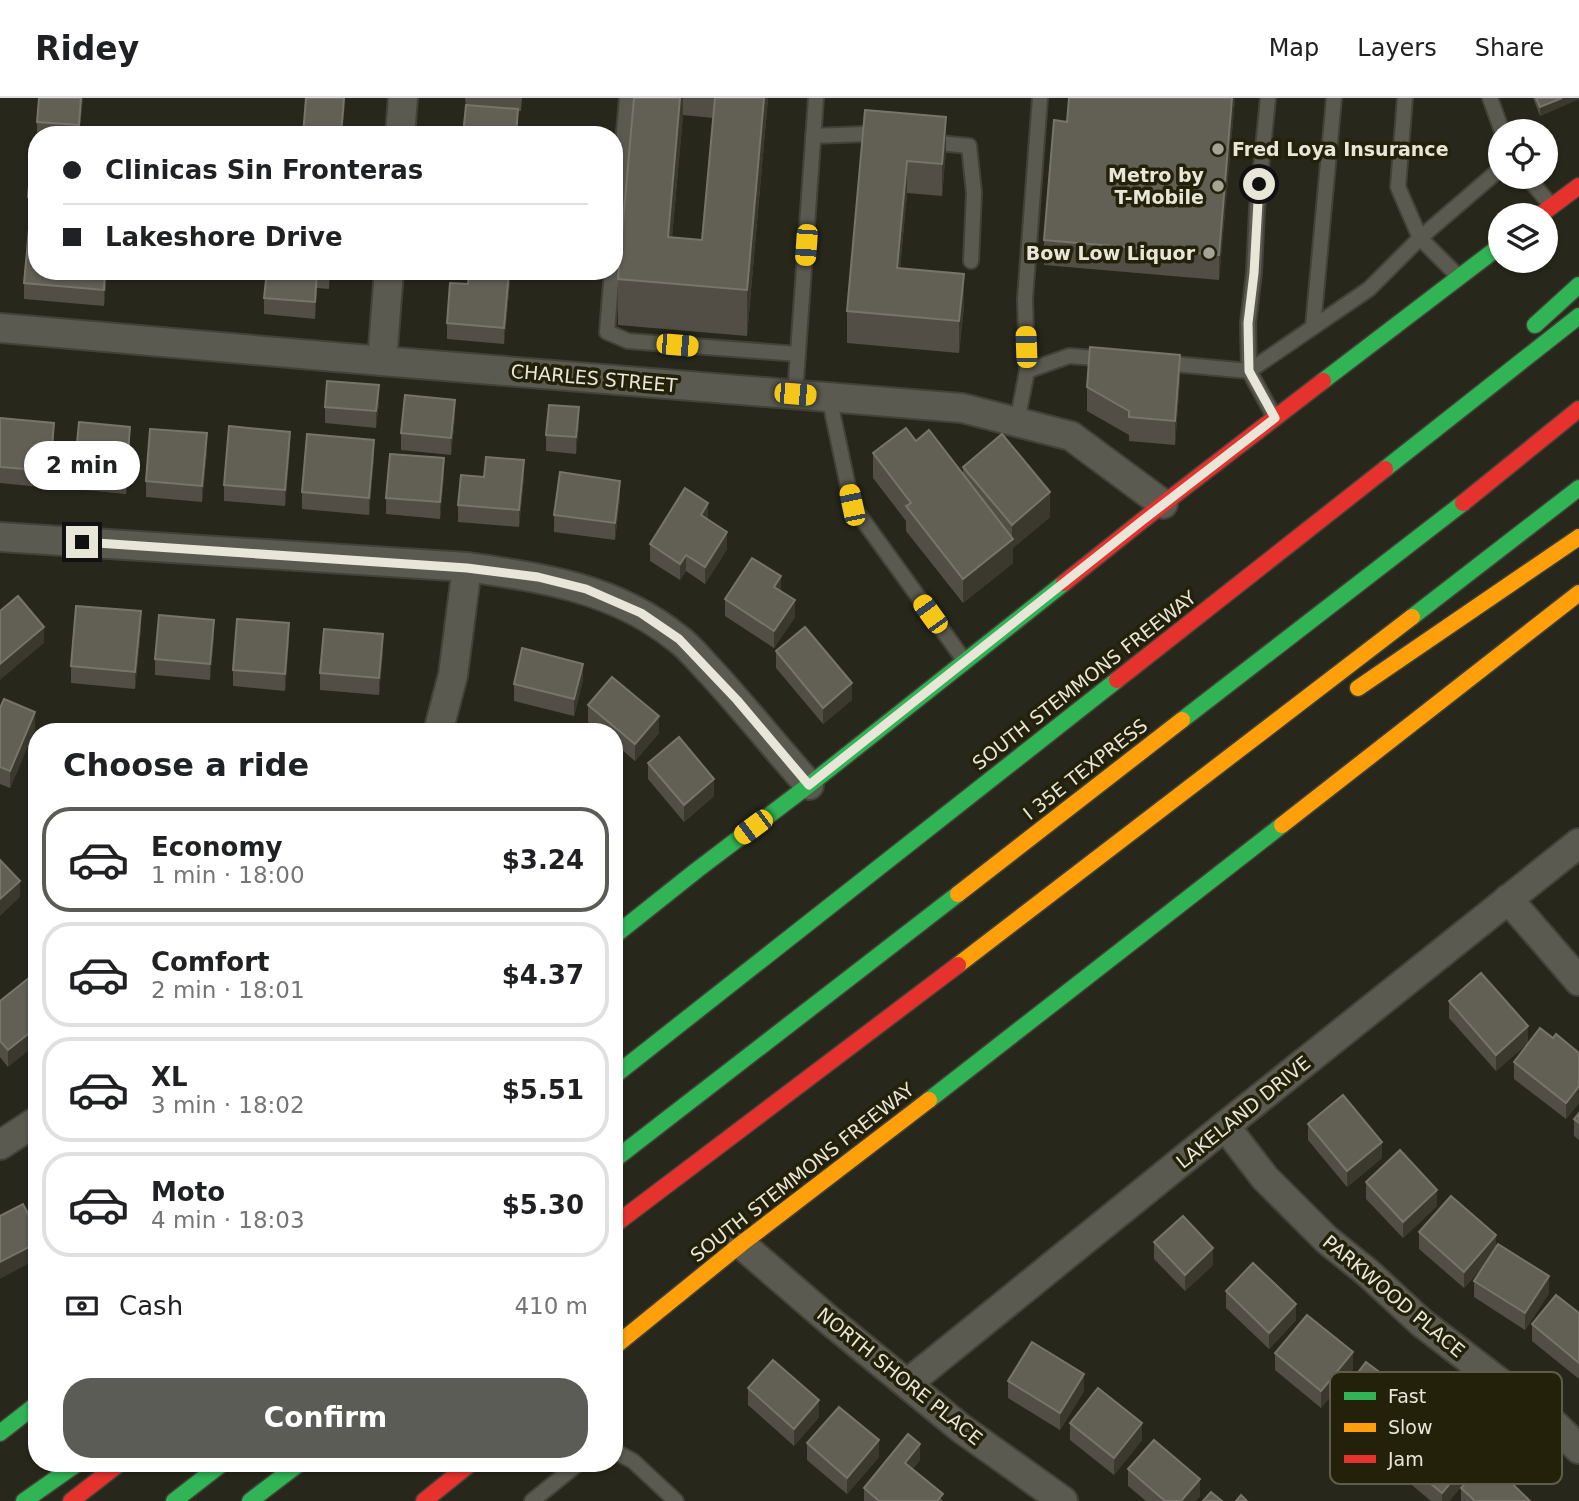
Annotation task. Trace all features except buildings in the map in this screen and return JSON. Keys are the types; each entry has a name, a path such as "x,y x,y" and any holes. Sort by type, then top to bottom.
{"main road":[{"path":"1557,203 1579,186"},
{"path":"623,929 1163,505 1488,255"},
{"path":"1527,332 1579,285"},
{"name":"SOUTH STEMMONS FREEWAY","path":"623,1069 1579,316"},
{"path":"1311,529 1486,369"},
{"name":"I 35E TEXPRESS","path":"623,1153 1482,488 1579,409"},
{"path":"623,1218 1007,928 1579,488"},
{"path":"1350,694 1579,537"},
{"name":"SOUTH STEMMONS FREEWAY","path":"623,1340 741,1244 1579,593"},
{"path":"1007,928 1236,772"},
{"path":"0,1433 28,1411"},
{"path":"24,1501 65,1472"},
{"path":"71,1501 108,1472"},
{"path":"174,1501 211,1472"},
{"path":"250,1501 288,1472"},
{"path":"424,1501 460,1472"}],"street":[{"path":"401,126 403,98"},
{"path":"382,361 388,280"},
{"name":"CHARLES STREET","path":"0,328 962,408 1071,436 1163,505"},
{"path":"0,537 467,568 538,577 586,589 641,613 679,639 737,700 809,785"},
{"path":"440,723 453,675 467,568"},
{"name":"LAKELAND DRIVE","path":"908,1383 1579,843"},
{"path":"1508,899 1579,981"},
{"name":"PARKWOOD PLACE","path":"1225,1126 1265,1178 1327,1240 1368,1273 1422,1323 1486,1372"},
{"path":"0,1145 28,1127"},
{"name":"NORTH SHORE PLACE","path":"741,1244 962,1429 1063,1501"},
{"name":"PARKWOOD PLACE","path":"1562,1432 1579,1449"}],"lane":[{"path":"623,144 627,98"},
{"path":"795,394 816,98"},
{"path":"1017,422 1027,371 1025,299 1040,98"},
{"path":"1268,98 1256,208 1254,273 1248,323 1249,371 1275,418"},
{"path":"1313,327 1334,98"},
{"path":"1405,98 1398,187 1420,238 1459,277"},
{"path":"1490,98 1498,119"},
{"path":"813,136 864,134 890,137"},
{"path":"916,140 969,146 974,193 971,261"},
{"path":"1147,362 1249,371 1369,289 1420,238 1488,179"},
{"path":"611,280 607,332 628,341 798,354"},
{"path":"1027,371 1069,356 1121,360"},
{"path":"829,397 852,505 965,661"},
{"path":"623,1456 633,1461 676,1501"},
{"path":"532,1501 568,1472"}],"traffic: fast":[{"path":"1323,381 1488,255"},
{"path":"1535,325 1579,285"},
{"path":"1385,469 1579,316"},
{"path":"1412,617 1579,488"},
{"path":"1182,720 1463,503"},
{"path":"623,929 1064,583"},
{"path":"623,1069 1117,680"},
{"path":"929,1100 1282,825"},
{"path":"623,1153 958,894"},
{"path":"0,1433 28,1411"},
{"path":"24,1501 65,1472"},
{"path":"174,1501 211,1472"},
{"path":"250,1501 288,1472"}],"traffic: slow":[{"path":"1358,688 1579,537"},
{"path":"1282,825 1579,593"},
{"path":"958,965 1412,617"},
{"path":"958,894 1182,720"},
{"path":"623,1340 741,1244 929,1100"}],"traffic: jam":[{"path":"1556,203 1579,186"},
{"path":"1064,583 1323,381"},
{"path":"1463,503 1579,409"},
{"path":"1117,680 1385,469"},
{"path":"623,1218 958,965"},
{"path":"71,1501 108,1472"},
{"path":"424,1501 460,1472"}],"place":[{"name":"Fred Loya Insurance","path":"1218,149"},
{"name":"Metro by T-Mobile","path":"1218,186"},
{"name":"Bow Low Liquor","path":"1209,253"}],"route":[{"path":"82,542 467,568 538,577 586,589 641,613 679,639 737,700 809,785 1275,418 1249,371 1248,323 1259,184"}]}
